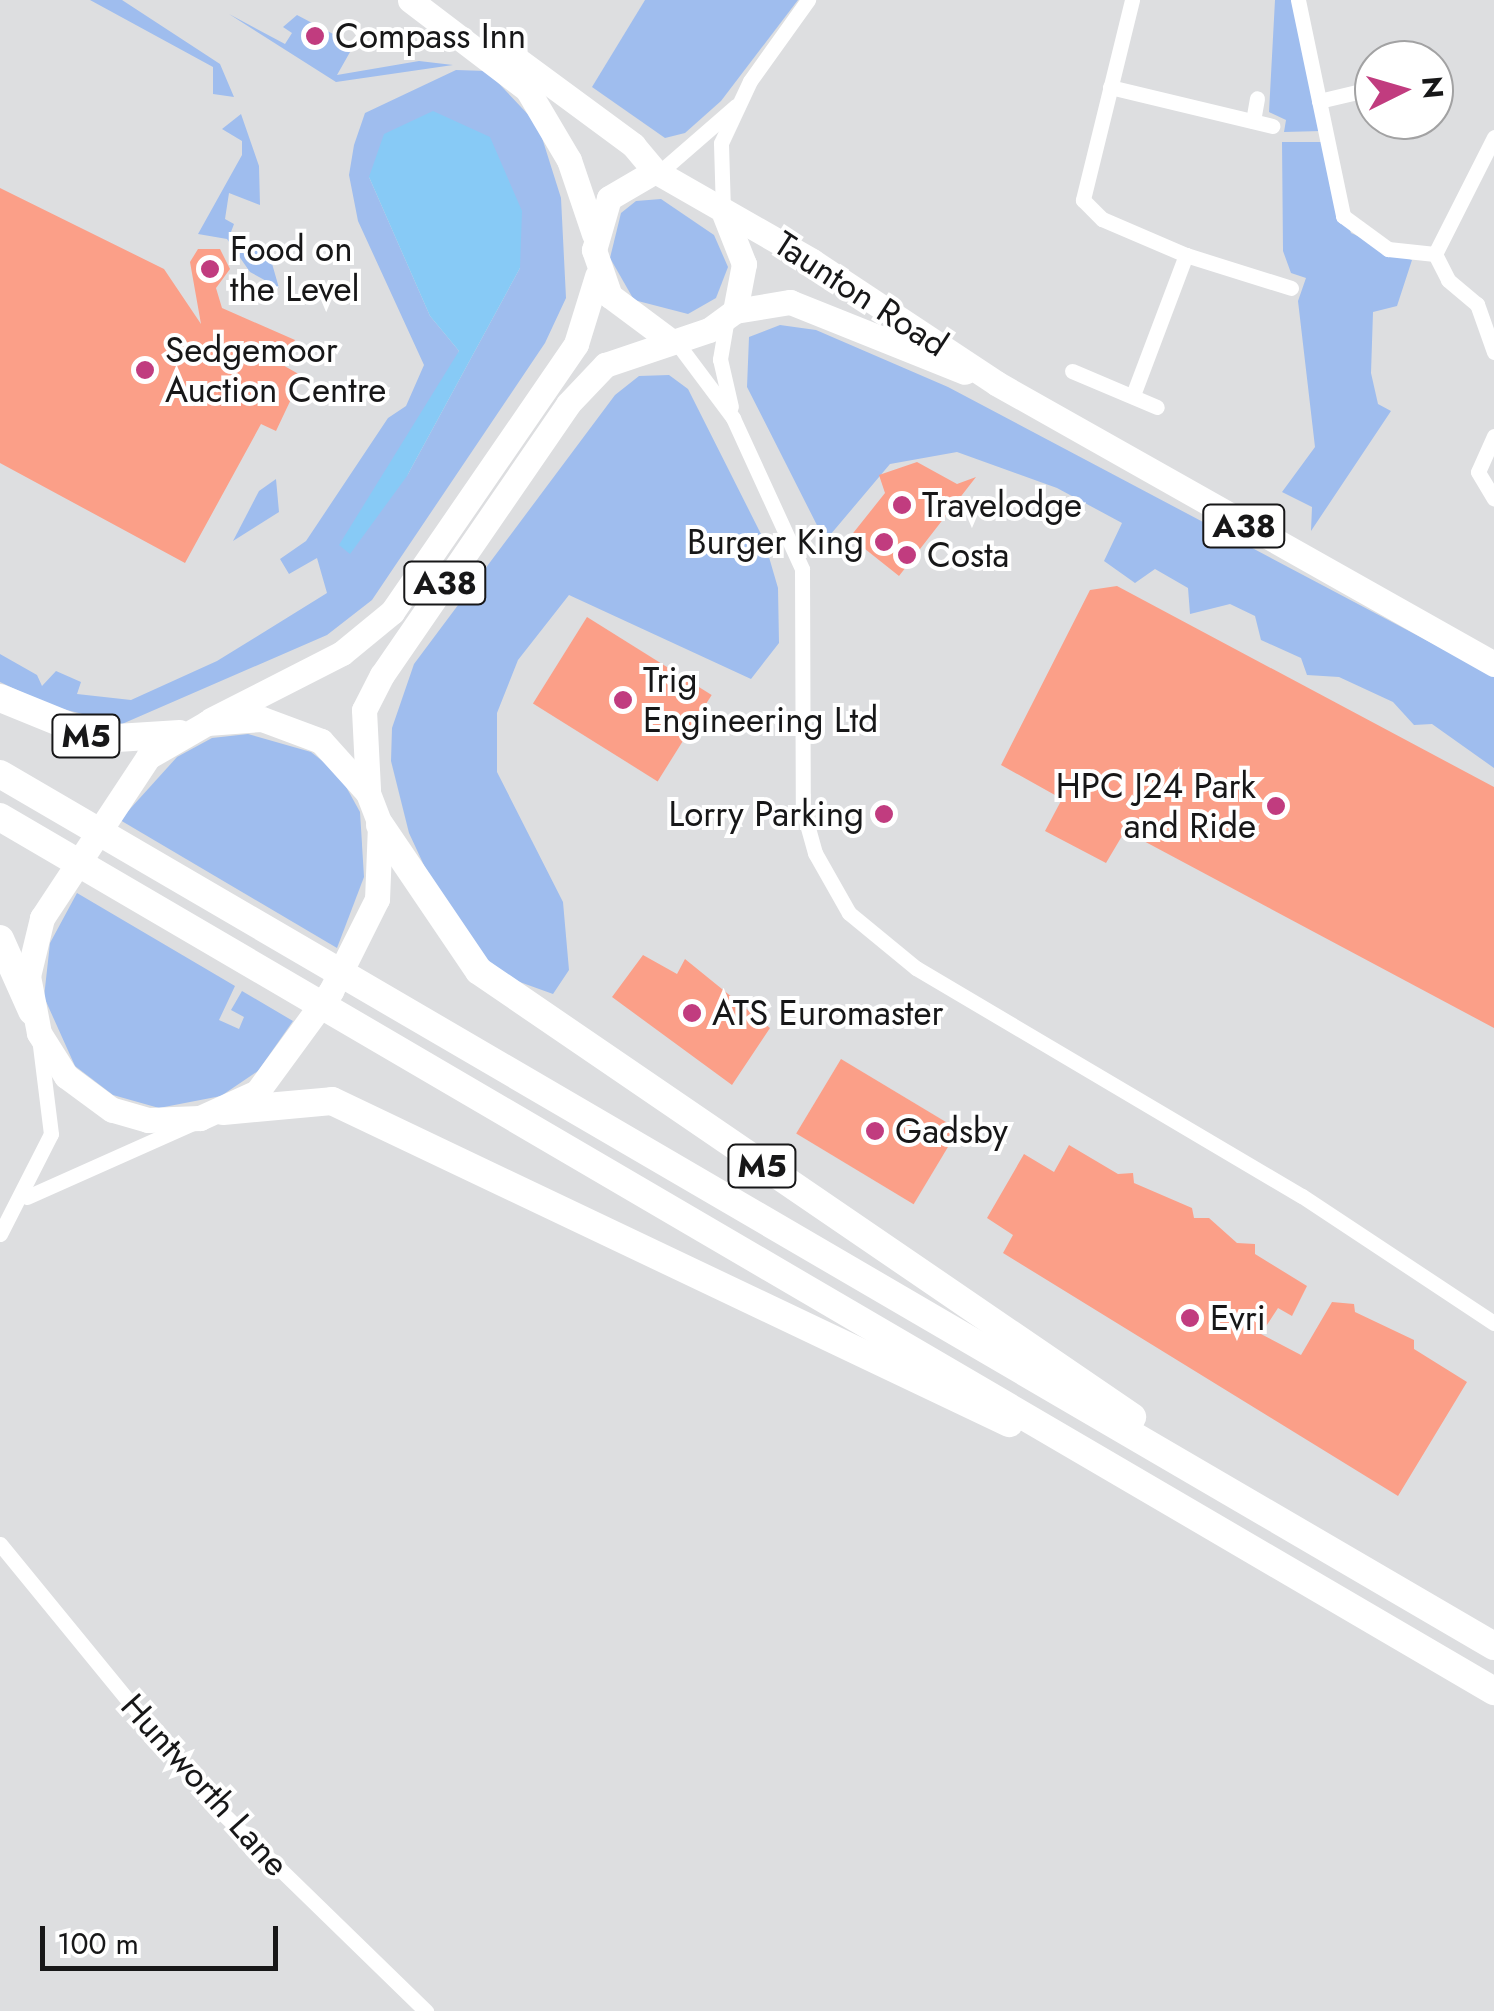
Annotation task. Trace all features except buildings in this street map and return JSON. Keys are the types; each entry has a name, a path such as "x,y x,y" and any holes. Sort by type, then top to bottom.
{"highway":[{"name":"M5","path":"0,698 101,739 180,734"},
{"name":"M5","path":"0,774 1494,1646"},
{"name":"M5","path":"0,817 1494,1691"},
{"name":"M5","path":"380,825 478,972 1114,1402 1188,1465"},
{"path":"0,939 36,1022"},
{"name":"M5","path":"212,1115 332,1101 971,1409 1067,1444"}],"main road":[{"name":"A38","path":"207,723 342,653 392,612 576,344 597,276 594,234 569,160 526,89 410,0"},
{"name":"A38","path":"434,0 633,145 658,172 723,210"},
{"path":"594,234 617,190 658,172"},
{"path":"723,210 744,264 731,314"},
{"name":"Taunton Road","path":"723,210 996,384 1494,664"},
{"path":"597,276 624,311 671,339"},
{"name":"Taunton Road","path":"731,314 790,302 996,384"},
{"name":"A38","path":"368,794 363,722 382,675 583,385 605,365 731,314"},
{"path":"262,719 295,727 343,759 368,794 380,825 383,868 367,922 293,1051 256,1092 212,1115 148,1120 112,1110 66,1076 36,1022 33,942 48,906 128,781 180,734 207,723 262,719"}],"street":[{"path":"723,210 721,143 737,106 808,0"},
{"path":"1132,0 1083,200 1102,219 1186,256 1291,288"},
{"path":"1298,0 1350,226 1388,249 1435,254"},
{"path":"1110,86 1272,126"},
{"path":"1319,101 1354,93"},
{"path":"1252,121 1258,98"},
{"path":"658,172 737,106"},
{"path":"1435,254 1494,137"},
{"path":"1435,254 1448,280 1486,303 1494,352"},
{"path":"1134,395 1186,256"},
{"path":"731,314 720,359 733,418 802,569 803,810 815,853 849,914 916,968 1302,1196 1494,1324"},
{"path":"671,339 733,418"},
{"path":"1072,371 1134,395 1156,408"},
{"path":"1494,436 1478,472 1494,500"},
{"path":"0,1234 23,1200 51,1134 36,1022"},
{"path":"23,1200 212,1115"},
{"name":"Huntworth Lane","path":"0,1544 214,1804 426,2011"}],"shaded area":[{"path":"90,0 122,0 220,64 234,97 213,94 213,67"},
{"path":"645,0 798,0 721,101 685,133 665,138 592,87"},
{"path":"1275,0 1295,0 1321,131 1284,132 1286,120 1269,112"},
{"path":"229,14 285,44 292,33 283,27 297,15 354,45 337,75 419,61 453,65 336,82"},
{"path":"456,70 487,71 538,125 561,198 566,298 545,343 372,600 327,635 122,724 51,706 0,682 0,654 37,675 42,686 56,671 81,682 77,694 131,700 217,661 327,593 317,558 289,574 280,559 306,541 388,418 406,406 424,365 358,221 349,175 365,113","holes":["369,177 520,268 407,476 459,351 430,316"]},
{"path":"433,111 490,137 522,211 520,268 407,476 350,554 339,545 459,351 430,316 369,177 384,134"},
{"path":"241,114 259,166 260,205 229,193 225,219 234,224 231,232 269,253 279,288 250,272 227,239 198,234 242,155 242,141 222,129"},
{"path":"1282,142 1321,142 1351,233 1412,260 1397,306 1373,312 1371,373 1378,404 1391,411 1311,531 1312,507 1282,492 1315,447 1298,301 1306,278 1291,273 1283,251"},
{"path":"661,199 714,235 728,267 716,298 688,314 634,300 610,258 621,213 636,201"},
{"path":"780,325 816,330 948,387 1494,676 1494,768 1432,724 1414,725 1393,702 1339,677 1307,675 1301,658 1261,640 1255,616 1230,604 1190,614 1188,588 1155,569 1135,583 1104,561 1122,523 1057,488 957,452 890,464 825,541 747,387 749,337"},
{"path":"669,375 688,389 764,540 778,588 779,643 751,679 569,595 518,660 497,713 497,772 563,902 569,970 553,994 503,976 461,945 409,833 391,761 392,728 414,664 615,395 639,376"},
{"path":"276,479 279,512 233,541 259,491"},
{"path":"248,734 311,752 339,774 360,812 364,877 337,948 120,820 177,757 212,738"},
{"path":"77,893 235,986 219,1020 239,1029 244,1017 231,1010 242,991 293,1021 258,1071 221,1096 159,1108 113,1095 75,1066 44,997 50,943"}],"place":[{"name":"Compass Inn","path":"315,36"},
{"name":"Food on the Level","path":"210,269"},
{"name":"Sedgemoor Auction Centre","path":"145,370"},
{"name":"Travelodge","path":"902,505"},
{"name":"Burger King","path":"884,542"},
{"name":"Costa","path":"907,555"},
{"name":"Trig Engineering Ltd","path":"623,700"},
{"name":"HPC J24 Park and Ride","path":"1276,806"},
{"name":"Lorry Parking","path":"884,814"},
{"name":"ATS Euromaster","path":"692,1013"},
{"name":"Gadsby","path":"875,1131"},
{"name":"Evri","path":"1190,1318"}]}
